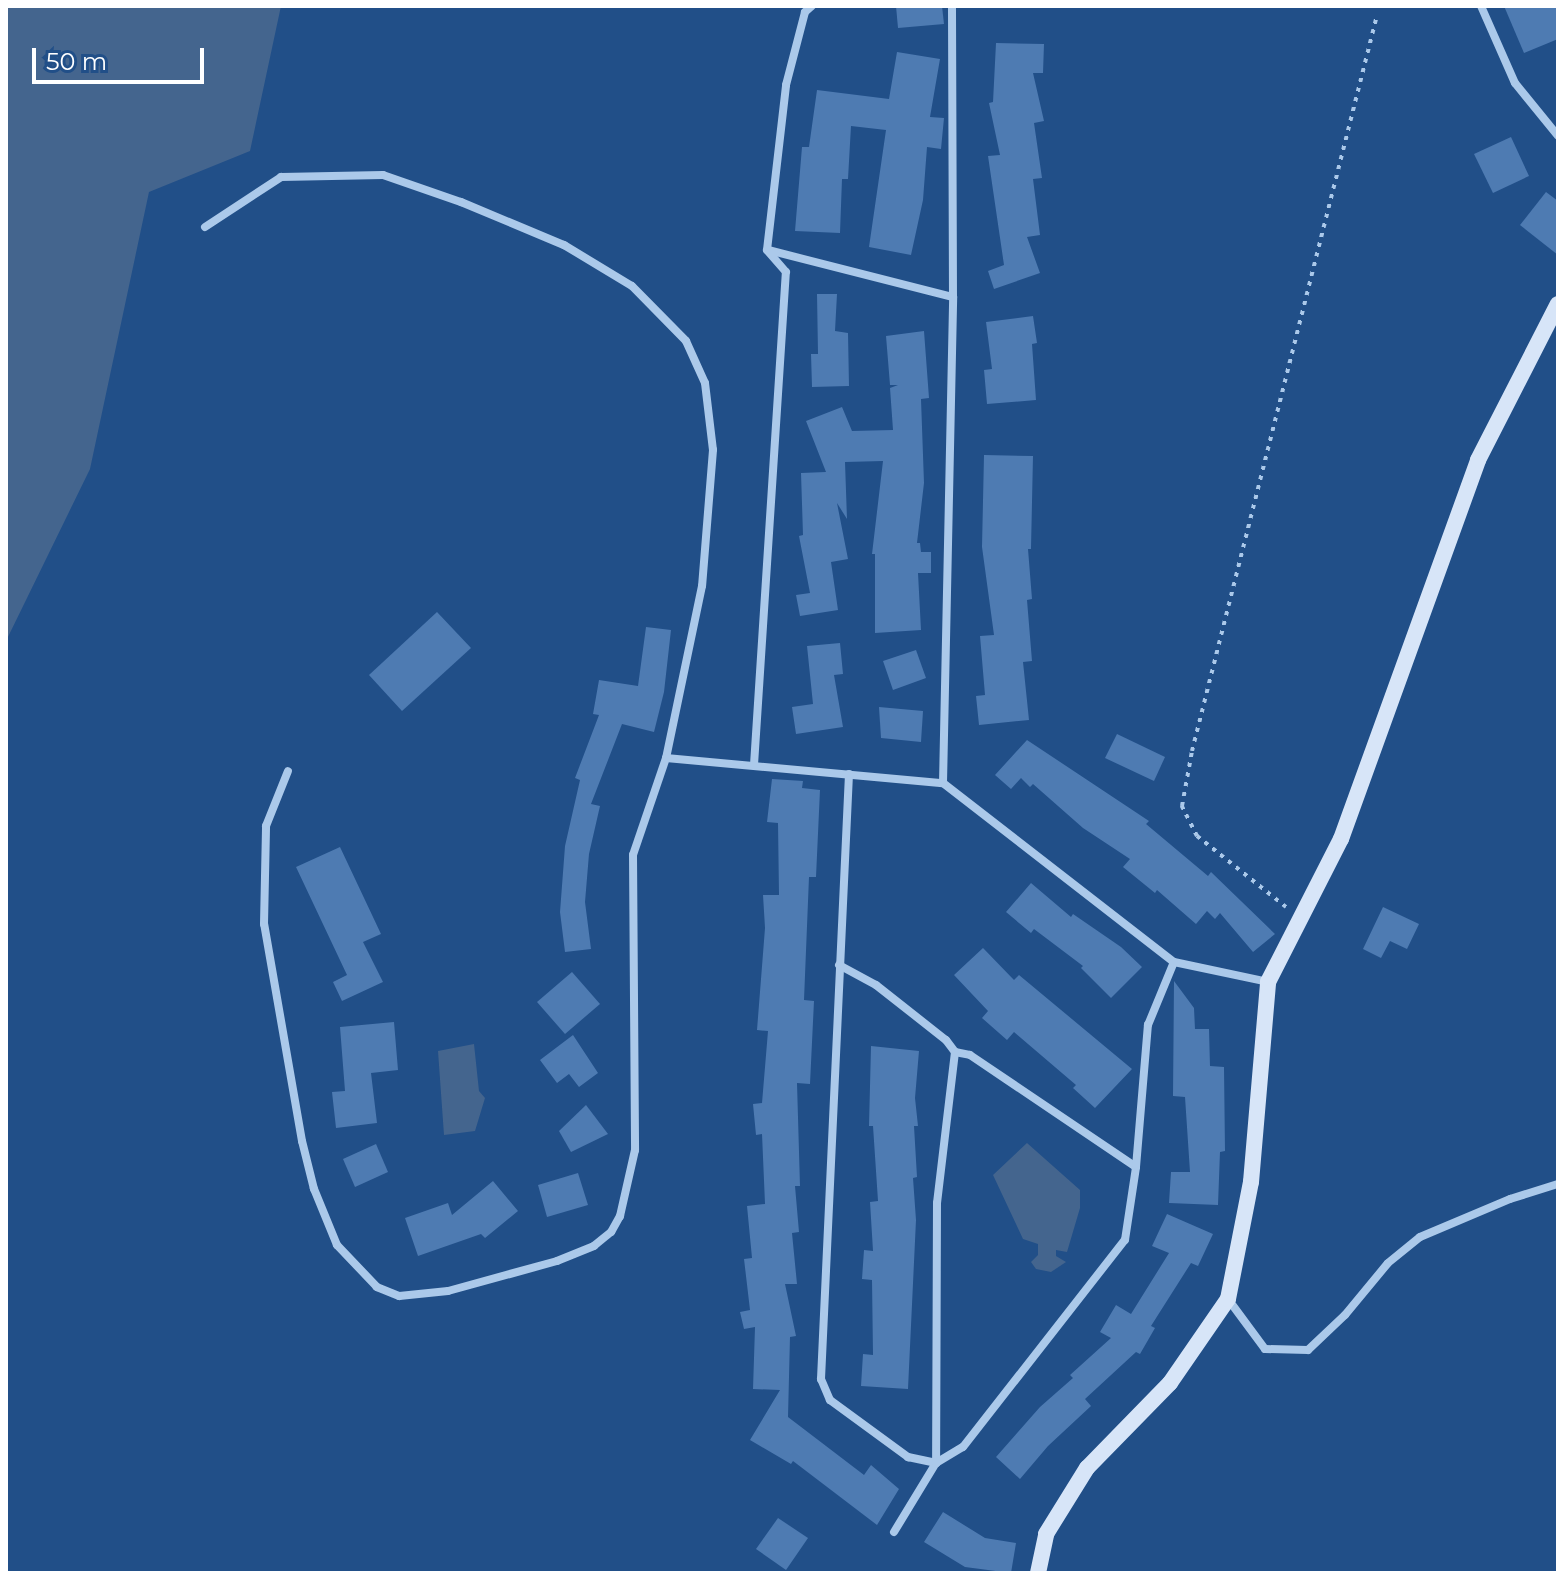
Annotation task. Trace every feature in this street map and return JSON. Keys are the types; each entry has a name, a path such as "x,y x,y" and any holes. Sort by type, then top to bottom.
{"main road":[{"path":"1038,1573 1046,1534 1087,1468 1170,1383 1228,1299 1251,1182 1268,982 1341,839 1478,460 1558,304"}],"street":[{"path":"754,765 786,272 767,250 786,85 805,12 812,6"},
{"path":"943,783 953,297 952,6"},
{"path":"1481,6 1515,83 1558,136"},
{"path":"205,227 281,177 383,175 461,202 564,245 632,286 686,341 705,383 713,450 702,586 666,758 633,855 635,1150 620,1216 611,1232 594,1246 557,1261 448,1291 399,1296 377,1287 337,1245 314,1189 302,1141 264,924 266,826 288,771"},
{"path":"767,250 953,297"},
{"path":"666,758 943,783 1174,962 1268,982"},
{"path":"849,774 821,1379 830,1400 908,1457 936,1463"},
{"path":"894,1532 936,1463 963,1447 1125,1240 1136,1167 1148,1025 1174,962"},
{"path":"839,965 876,985 946,1040 955,1052 970,1055 1136,1167"},
{"path":"936,1463 937,1203 955,1052"},
{"path":"1228,1299 1265,1349 1308,1350 1345,1315 1388,1263 1420,1237 1510,1199 1558,1184"}],"path":[{"path":"1301,919 1197,836 1182,806 1192,751 1377,15"}],"water":[{"path":"6,6 281,6 250,151 149,192 90,469 6,641"},
{"path":"474,1044 479,1091 485,1098 475,1131 444,1135 438,1051"},
{"path":"1027,1143 1080,1190 1080,1208 1067,1252 1056,1250 1056,1256 1066,1262 1051,1272 1036,1269 1031,1262 1038,1255 1038,1244 1023,1239 993,1175"}],"building":[{"path":"896,6 942,6 944,24 898,28"},
{"path":"1504,6 1558,6 1558,39 1524,53"},
{"path":"996,43 1044,44 1043,73 1033,73 1044,121 1034,123 1042,178 1033,179 1040,235 1027,237 1040,273 994,289 988,271 1004,265 988,156 1000,155 989,103 993,102"},
{"path":"897,52 940,59 930,117 944,118 941,149 927,147 923,200 911,255 869,247 886,130 851,126 848,179 842,179 840,233 795,231 802,147 809,147 817,90 889,99"},
{"path":"1511,137 1529,176 1493,193 1474,154"},
{"path":"1546,192 1558,201 1558,255 1520,225"},
{"path":"817,294 837,294 835,331 848,333 849,386 812,387 811,354 818,354"},
{"path":"1033,316 1037,343 1032,344 1036,400 987,404 984,370 992,369 986,322"},
{"path":"924,331 929,398 921,399 924,483 917,543 920,543 921,552 931,552 931,573 918,573 921,630 875,633 875,554 872,554 883,461 845,462 847,519 837,503 848,559 831,562 838,610 800,616 796,595 810,593 799,536 803,535 801,473 826,472 806,421 842,407 852,431 893,430 890,388 898,385 890,385 886,336"},
{"path":"984,455 1033,456 1031,549 1028,549 1032,599 1027,600 1032,661 1023,662 1029,720 979,725 976,696 985,695 980,636 994,635 982,547"},
{"path":"437,612 471,648 402,711 369,675"},
{"path":"646,627 671,630 664,692 654,732 622,724 591,804 600,806 589,854 585,902 591,949 565,952 560,912 565,846 580,780 575,778 599,715 593,714 599,680 638,686"},
{"path":"840,643 843,674 834,675 843,727 796,734 792,707 813,704 807,646"},
{"path":"916,650 926,678 893,690 883,661"},
{"path":"879,707 923,711 921,742 881,738"},
{"path":"1117,734 1165,757 1154,781 1105,758"},
{"path":"1027,740 1149,821 1146,824 1208,876 1211,872 1275,934 1253,952 1220,913 1215,919 1207,911 1196,924 1157,890 1155,893 1123,867 1130,859 1083,828 1033,784 1030,787 1021,778 1011,789 995,775"},
{"path":"772,779 803,781 802,788 820,790 816,877 809,877 804,1000 814,1001 810,1084 797,1083 800,1186 795,1186 799,1232 792,1233 797,1284 785,1284 796,1336 790,1337 788,1417 864,1475 871,1465 899,1489 877,1525 793,1461 791,1464 750,1440 780,1390 753,1389 755,1327 744,1329 740,1312 750,1310 744,1259 752,1258 747,1206 765,1204 762,1134 756,1135 753,1104 762,1103 768,1031 757,1030 765,928 763,895 779,895 778,823 767,822"},
{"path":"340,847 381,934 363,942 383,982 342,1001 333,982 347,975 296,867"},
{"path":"1031,883 1071,917 1073,914 1121,947 1142,967 1111,998 1081,968 1083,966 1034,929 1031,933 1006,912"},
{"path":"1383,907 1419,924 1407,949 1390,941 1381,958 1363,949"},
{"path":"983,948 1014,980 1019,975 1132,1069 1095,1108 1073,1088 1076,1085 1014,1032 1007,1040 982,1018 988,1011 954,975"},
{"path":"572,972 600,1004 565,1034 537,1002"},
{"path":"1174,981 1194,1008 1195,1029 1209,1029 1210,1066 1224,1067 1225,1151 1220,1152 1218,1205 1169,1203 1171,1172 1190,1172 1185,1097 1173,1096"},
{"path":"394,1022 398,1070 371,1073 377,1123 336,1128 332,1092 345,1091 340,1027"},
{"path":"573,1035 598,1073 579,1087 569,1074 557,1083 540,1060"},
{"path":"871,1046 919,1051 915,1098 918,1126 914,1126 917,1177 913,1178 916,1220 908,1389 861,1386 863,1354 873,1355 872,1280 862,1279 864,1250 873,1251 870,1202 878,1201 873,1126 869,1126"},
{"path":"586,1105 608,1134 571,1152 559,1131"},
{"path":"376,1144 388,1172 355,1187 343,1159"},
{"path":"578,1173 588,1205 547,1217 538,1185"},
{"path":"493,1181 518,1211 485,1238 481,1234 418,1256 405,1218 448,1203 452,1215"},
{"path":"1167,1214 1213,1234 1198,1266 1191,1263 1151,1326 1155,1328 1140,1354 1136,1352 1085,1399 1091,1406 1048,1446 1020,1479 996,1457 1040,1407 1073,1378 1070,1375 1111,1338 1100,1332 1116,1305 1131,1314 1169,1253 1152,1246"},
{"path":"943,1512 985,1538 1016,1543 1011,1573 965,1567 924,1542"},
{"path":"778,1518 808,1538 786,1570 756,1549"}]}
